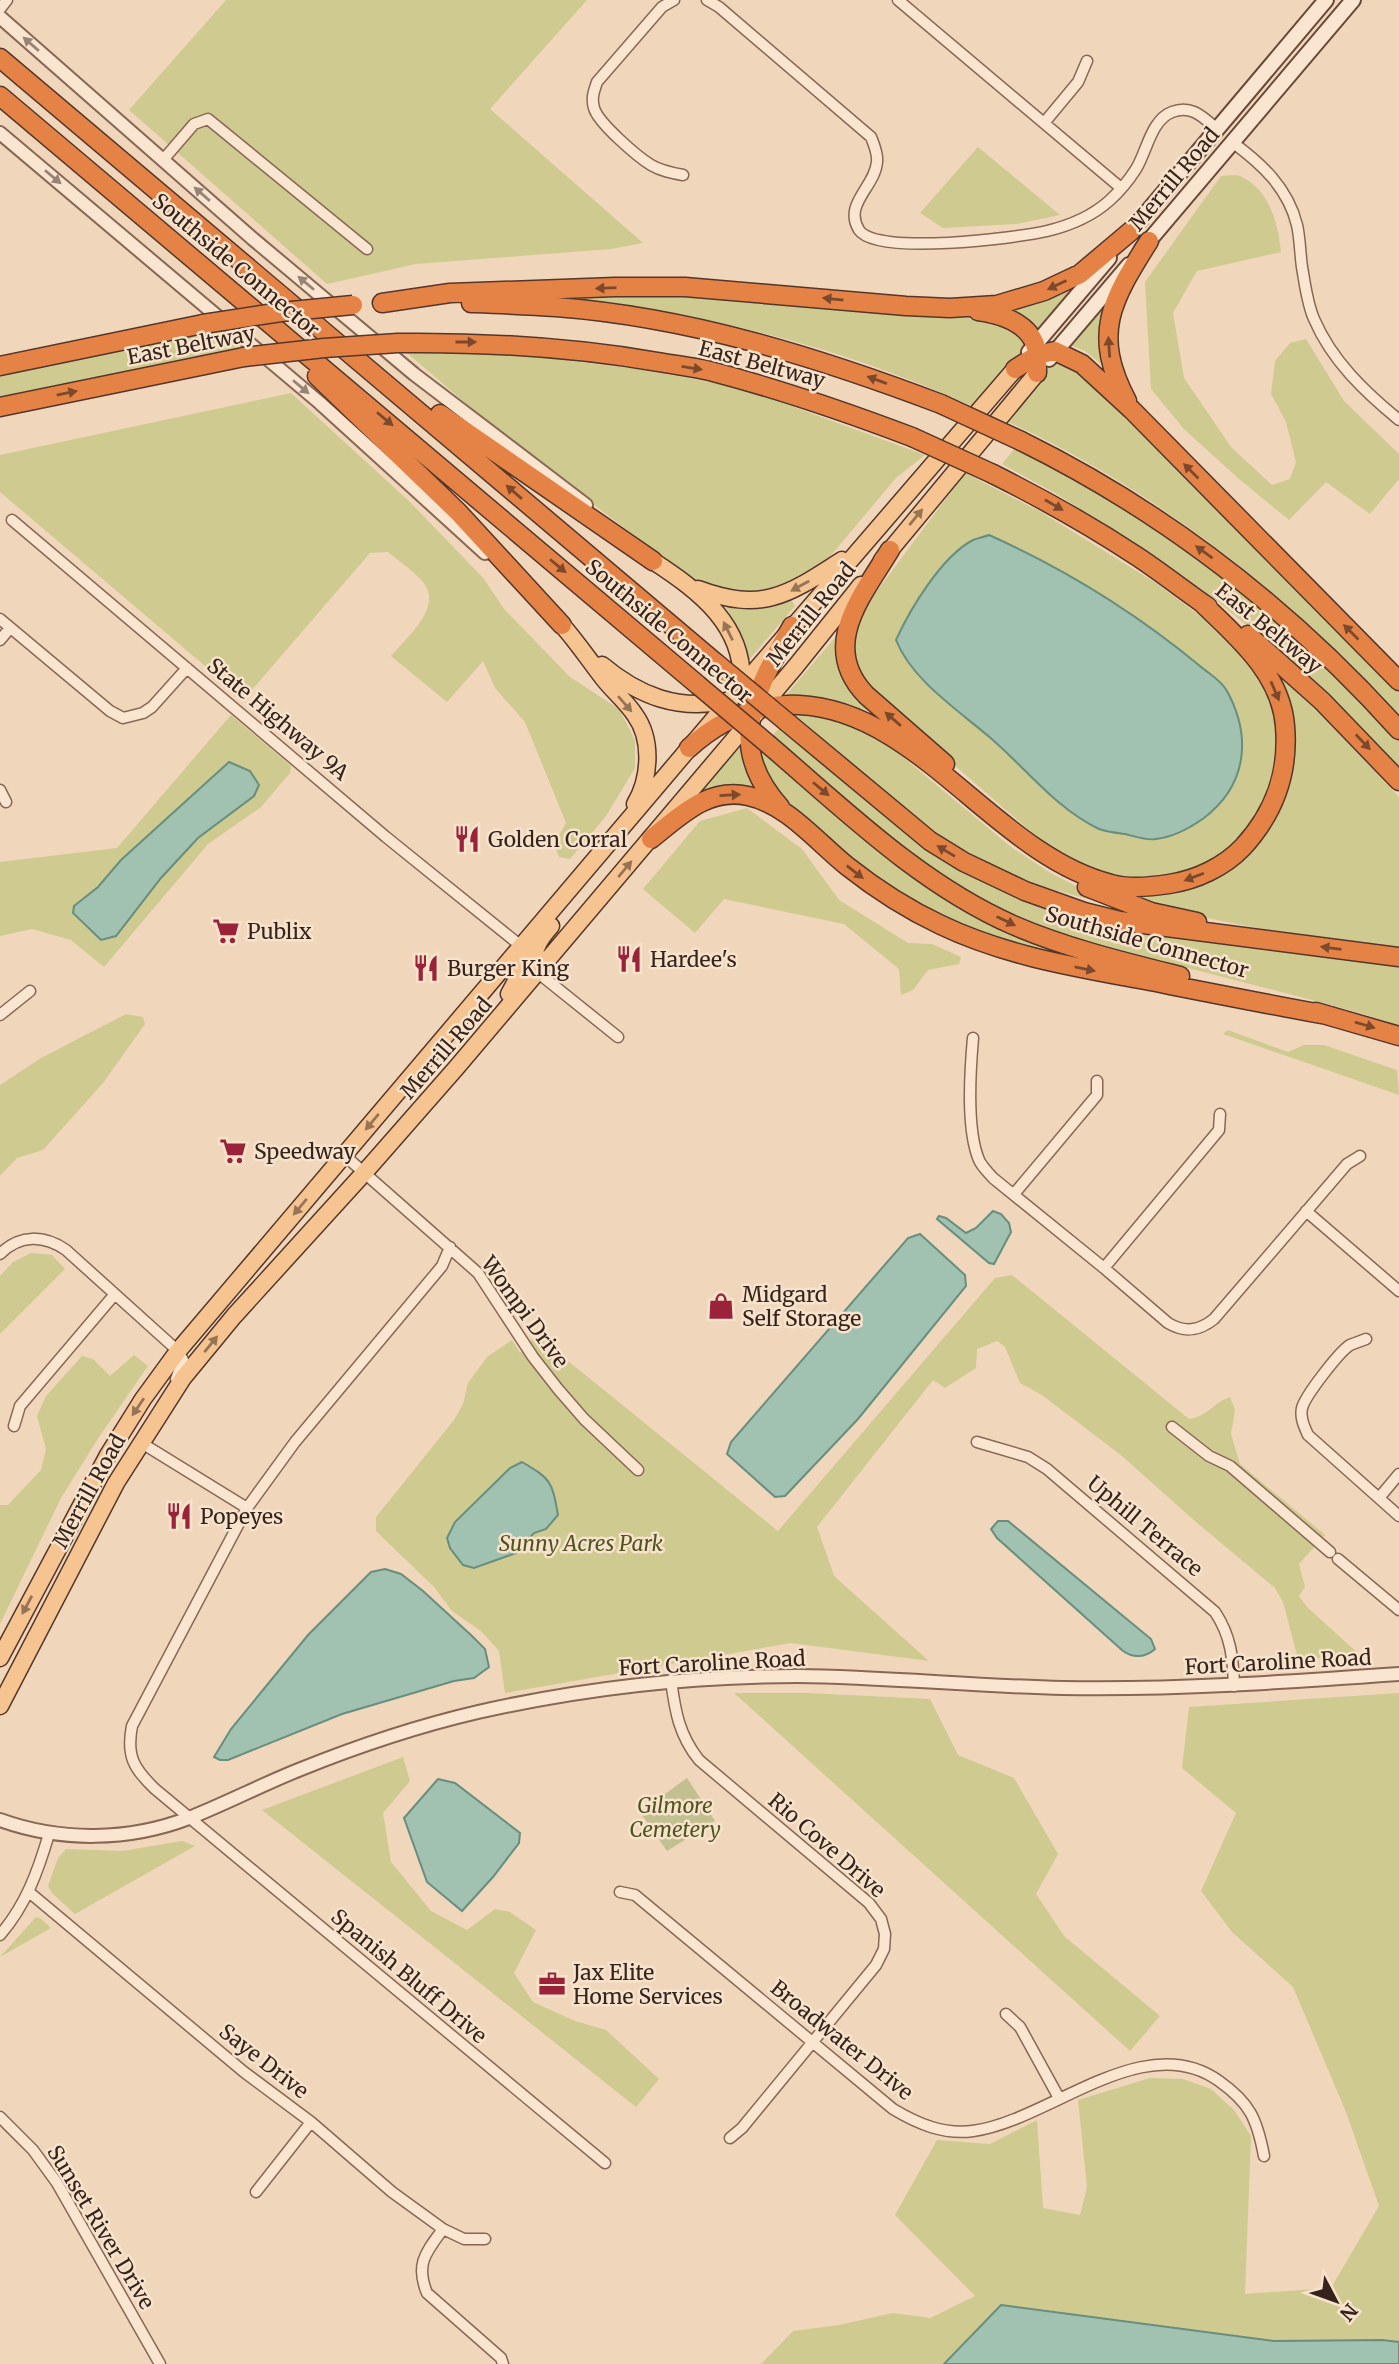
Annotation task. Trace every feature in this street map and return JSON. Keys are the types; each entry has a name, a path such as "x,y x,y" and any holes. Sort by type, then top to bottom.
{"highway":[{"name":"Southside Connector","path":"0,58 930,841 998,880 1073,908 1120,921 1399,957"},
{"name":"Southside Connector","path":"0,96 911,864 949,890 1010,924 1068,946 1399,1036"},
{"path":"950,308 997,305 1044,291 1080,274 1131,231"},
{"path":"1132,410 1110,364 1107,339 1115,299 1154,235"},
{"path":"382,303 450,293 685,287 950,308 1008,318 1025,330 1036,357"},
{"path":"238,296 458,512 562,625"},
{"name":"East Beltway","path":"0,366 202,324 281,312 382,303 455,302 557,307 662,322 760,343 809,357 941,404 1021,441 1119,496 1207,554 1245,583 1318,648 1399,730"},
{"name":"East Beltway","path":"0,407 244,357 398,343 476,342 604,352 708,370 835,408 912,437 1050,502 1139,558 1242,631 1293,674 1399,781"},
{"path":"1015,369 1036,357 1055,351 1083,364 1132,410 1399,681"},
{"path":"395,389 426,405 653,561"},
{"path":"890,550 850,617 844,650 851,676 866,695 1056,860"},
{"path":"745,704 818,706 843,712 869,723 926,763 1023,839 1083,875 1113,885 1146,887 1178,883 1221,865 1239,850 1266,818 1280,786 1284,765 1285,722 1276,691 1262,666 1245,645 1201,602"},
{"path":"689,748 745,704 792,626"},
{"path":"745,704 749,747 769,796 784,813 874,887 939,924 987,944 1052,963 1327,1015"},
{"path":"869,723 1024,850 1051,868 1118,900 1151,912 1213,925 1243,937"},
{"path":"651,839 699,803 730,793 752,797 784,813"}],"main road":[{"name":"Merrill Road","path":"0,1706 90,1530 140,1442 183,1378 234,1316 365,1173 457,1067 699,782 745,704 796,666 890,550 1131,231 1326,0"},
{"path":"1312,48 1314,34 1342,0"},
{"name":"Merrill Road","path":"1055,351 1353,0"},
{"path":"1232,142 1231,127 1271,80 1277,70 1280,53"},
{"path":"1154,235 1160,217 1218,145 1218,131"},
{"name":"Merrill Road","path":"792,626 1015,369"},
{"path":"692,587 727,598 756,600 772,597 794,591 858,551"},
{"path":"584,650 632,688 652,696 675,702 745,704 741,668 731,637 711,604 692,587 653,561"},
{"path":"562,625 641,725 647,750 642,793 619,830"},
{"name":"Merrill Road","path":"0,1658 102,1465 143,1399 178,1352 689,748"},
{"path":"537,972 533,959 540,939 666,790 689,748"},
{"path":"457,1067 516,985 523,968 521,946"}],"street":[{"path":"0,9 8,0"},
{"path":"674,0 662,7 597,82 592,97 594,111 604,125 652,166 665,172 683,175"},
{"path":"707,0 719,7 871,137 877,164 872,180 854,209 855,222 861,233 880,242 930,244 980,241 1048,231 1086,217 1107,203 1136,168 1158,122 1170,113 1185,108 1198,113 1218,131"},
{"path":"898,0 1121,188"},
{"name":"Southside Connector","path":"0,17 254,239 414,374 598,514 653,561"},
{"path":"1044,123 1078,82 1087,61"},
{"path":"163,160 194,124 204,119 214,122 367,249"},
{"path":"0,133 376,453 562,625"},
{"path":"1232,142 1259,162 1286,196 1297,224 1306,293 1314,319 1325,339 1362,388 1399,420"},
{"name":"State Highway 9A","path":"12,520 386,837 521,946"},
{"path":"0,619 110,711 123,718 143,713 152,707 187,668"},
{"path":"0,640 10,628"},
{"path":"0,790 6,802"},
{"path":"537,972 618,1037"},
{"path":"0,1015 30,991"},
{"path":"972,1038 971,1111 980,1162 993,1178 1168,1324 1178,1329 1196,1329 1206,1326 1214,1319 1347,1164 1360,1156"},
{"path":"1014,1194 1097,1095 1097,1081"},
{"path":"1104,1268 1219,1130 1220,1114"},
{"name":"Wompi Drive","path":"344,1155 478,1273 533,1357 558,1389 584,1419 638,1470"},
{"path":"1306,1211 1399,1291"},
{"path":"0,1254 10,1245 29,1238 47,1240 66,1250 178,1352 183,1360 181,1368 157,1417"},
{"name":"Spanish Bluff Drive","path":"450,1247 442,1266 295,1442 247,1508 132,1726 129,1739 130,1756 140,1775 190,1818 605,2163"},
{"path":"14,1426 20,1406 115,1294"},
{"path":"1366,1339 1349,1346 1308,1395 1301,1417 1308,1435 1399,1516"},
{"path":"1172,1427 1209,1456 1230,1466 1399,1610"},
{"path":"140,1442 247,1508"},
{"name":"Uphill Terrace","path":"977,1442 1028,1457 1047,1468 1215,1612 1230,1642 1234,1686"},
{"path":"1379,1498 1399,1474"},
{"name":"Fort Caroline Road","path":"0,1820 49,1834 92,1836 140,1832 190,1818 336,1755 406,1732 475,1713 603,1688 671,1681 801,1676 1004,1687 1141,1689 1234,1686 1399,1674"},
{"name":"Rio Cove Drive","path":"671,1681 678,1724 686,1743 699,1760 869,1903 881,1919 885,1934 884,1949 876,1965 742,2129 730,2137"},
{"path":"0,1935 29,1892 49,1834"},
{"name":"Saye Drive","path":"29,1892 244,2072 311,2122 392,2192 443,2228 464,2239 485,2239"},
{"name":"Broadwater Drive","path":"620,1892 635,1895 893,2109 932,2129 974,2131 1019,2117 1130,2070 1152,2066 1181,2066 1209,2074 1240,2097 1259,2127 1264,2156"},
{"path":"1006,2014 1020,2027 1059,2098"},
{"name":"Sunset River Drive","path":"0,2117 33,2150 57,2183 160,2364"},
{"path":"256,2192 311,2122"},
{"path":"443,2228 424,2258 422,2280 427,2293 501,2358 503,2364"}],"green space":[{"path":"226,0 587,0 490,109 643,243 611,249 416,264 327,284 129,110"},
{"path":"978,147 1060,215 1016,224 943,228 920,213"},
{"path":"1221,176 1240,176 1259,191 1275,220 1281,252 1197,271 1173,313 1184,378 1231,447 1272,485 1290,479 1296,462 1286,422 1271,394 1275,361 1290,343 1306,339 1344,401 1399,454 1399,479 1370,514 1326,482 1289,520 1184,429 1151,389 1145,282"},
{"path":"1079,279 1036,335 1005,310"},
{"path":"649,291 835,303 1004,320 1028,342 1025,349 974,407 858,361 779,337 657,311 540,297"},
{"path":"1105,302 1108,305 1107,369 1085,351 1070,345"},
{"path":"221,329 242,349 0,399 0,373"},
{"path":"406,352 521,355 637,369 710,382 756,393 925,455 896,478 815,571 779,592 749,595 697,583 511,442"},
{"path":"1057,358 1072,360 1399,686 1399,714 1311,627 1216,548 1114,478 1004,420"},
{"path":"291,393 410,502 484,579 504,609 570,677 619,709 635,740 635,768 606,816 570,859 559,857 554,844 566,823 525,722 495,688 483,661 447,702 391,656 421,621 429,601 428,591 422,581 388,552 370,553 244,699 0,492 0,455"},
{"path":"1016,447 1149,520 1283,622 1399,738 1399,770 1251,629 1216,600 1146,550 1055,493 1002,464"},
{"path":"965,473 1041,512 1156,583 1223,633 1267,684 1280,727 1274,789 1240,843 1195,872 1123,881 1069,859 1037,837 878,699 856,671 853,640 862,611","holes":["989,535 1130,612 1175,645 1227,690 1242,731 1242,761 1189,829 1154,840 1101,830 1063,807 1018,763 924,681 896,640 922,592"]},
{"path":"791,599 795,606 748,661 739,631 724,604"},
{"path":"838,634 841,635 871,710 869,711 829,698 786,695"},
{"path":"1274,671 1317,710 1399,797 1399,947 1230,923 1130,897 1128,892 1205,879 1283,796"},
{"path":"788,709 846,718 892,748 1011,847 1049,872 1099,898 1098,901 1029,881 985,861 943,837 889,796"},
{"path":"231,715 291,766 290,773 261,807 208,844 104,967 71,940 32,929 0,936 0,862 117,848","holes":["254,796 198,838 161,878 75,906 98,887 121,860"]},
{"path":"780,727 844,781 1036,903 1399,964 1399,1025 1313,1000 1090,943 1015,917 948,881 887,836 772,736"},
{"path":"740,745 755,789 700,793"},
{"path":"756,747 870,842 950,900 992,924 1036,944 1084,960 1038,953 953,923 884,885 782,801 776,794"},
{"path":"747,808 802,849 839,900 908,943 932,944 961,957 959,964 928,970 913,990 901,995 899,969 844,924 724,899 695,933 643,889 700,821"},
{"path":"126,1014 143,1017 145,1024 103,1083 43,1150 17,1158 0,1176 0,1085 41,1058"},
{"path":"1228,1030 1288,1052 1304,1045 1324,1045 1397,1070 1399,1095 1223,1034"},
{"path":"31,1253 52,1255 65,1269 0,1334 0,1276 13,1262"},
{"name":"Sunny Acres Park","path":"1012,1275 1189,1419 1202,1415 1230,1397 1235,1410 1231,1434 1240,1464 1325,1535 1299,1564 1305,1587 1299,1596 1307,1607 1361,1656 1298,1659 1283,1602 1275,1588 1122,1456 1042,1395 1020,1383 1005,1347 997,1341 977,1349 976,1368 945,1388 933,1380 817,1527 834,1576 929,1661 791,1643 505,1693 499,1651 482,1632 452,1611 434,1587 376,1531 376,1517 454,1420 463,1404 468,1383 487,1357 512,1340 520,1353 536,1335 778,1531 995,1278"},
{"path":"134,1355 148,1366 61,1498 0,1624 0,1505 8,1505 41,1470 46,1449 37,1416 46,1396 82,1356 93,1359 110,1376"},
{"path":"734,1693 807,1693 930,1699 958,1755 1014,1778 1058,1854 1036,1894 1064,1936 1160,2016 1130,2051"},
{"path":"1399,1693 1399,2342 1274,2341 1001,2305 944,2364 761,2364 793,2331 839,2325 893,2313 930,2318 975,2296 895,2215 937,2140 990,2144 1037,2120 1043,2208 1080,2215 1087,2187 1078,2100 1150,2078 1183,2079 1211,2089 1234,2110 1251,2136 1245,2294 1331,2288 1379,2206 1346,2112 1293,1987 1232,1932 1201,1891 1236,1813 1182,1768 1189,1707"},
{"path":"403,1757 410,1781 383,1813 391,1862 431,1911 467,1930 495,1909 510,1912 536,1930 514,1973 533,2002 575,2021 606,2030 659,2079 636,2107 262,1810"},
{"name":"Gilmore Cemetery","path":"687,1778 715,1821 667,1851 640,1812"},
{"path":"182,1841 195,1846 75,1914 48,1886 58,1858 66,1849 122,1851"},
{"path":"36,1917 51,1928 0,1957"}],"shaded area":[{"path":"989,535 1045,562 1099,593 1151,628 1215,677 1224,687 1235,708 1240,726 1241,759 1229,791 1204,818 1187,829 1163,838 1145,839 1099,829 1056,800 913,669 896,640 910,614 928,584 950,558 973,540"},
{"path":"229,762 250,771 259,785 254,796 198,838 161,878 116,936 101,940 73,913 74,906 98,887 121,860"},
{"path":"993,1211 1001,1214 1009,1223 1011,1232 994,1264 989,1263 937,1219 939,1216 946,1218 966,1233 976,1228"},
{"path":"920,1234 965,1275 966,1286 858,1419 785,1496 775,1497 727,1454 731,1442 908,1238"},
{"path":"522,1462 549,1482 558,1515 546,1529 534,1533 516,1553 474,1568 463,1565 450,1548 447,1538 455,1522 510,1468"},
{"path":"998,1521 1008,1521 1151,1639 1155,1649 1139,1656 1123,1651 997,1538 991,1529"},
{"path":"385,1569 401,1574 472,1636 485,1649 489,1667 474,1678 454,1681 342,1714 228,1760 214,1757 231,1729 308,1635 371,1572"},
{"path":"438,1779 455,1783 520,1833 519,1843 462,1911 427,1882 404,1818"},
{"path":"1001,2305 1274,2341 1399,2342 1399,2364 944,2364"}],"place":[{"name":"Golden Corral","path":"467,839"},
{"name":"Publix","path":"226,931"},
{"name":"Hardee's","path":"629,959"},
{"name":"Burger King","path":"426,968"},
{"name":"Speedway","path":"233,1151"},
{"name":"Midgard Self Storage","path":"721,1306"},
{"name":"Popeyes","path":"179,1516"},
{"name":"Jax Elite Home Services","path":"552,1984"}]}
